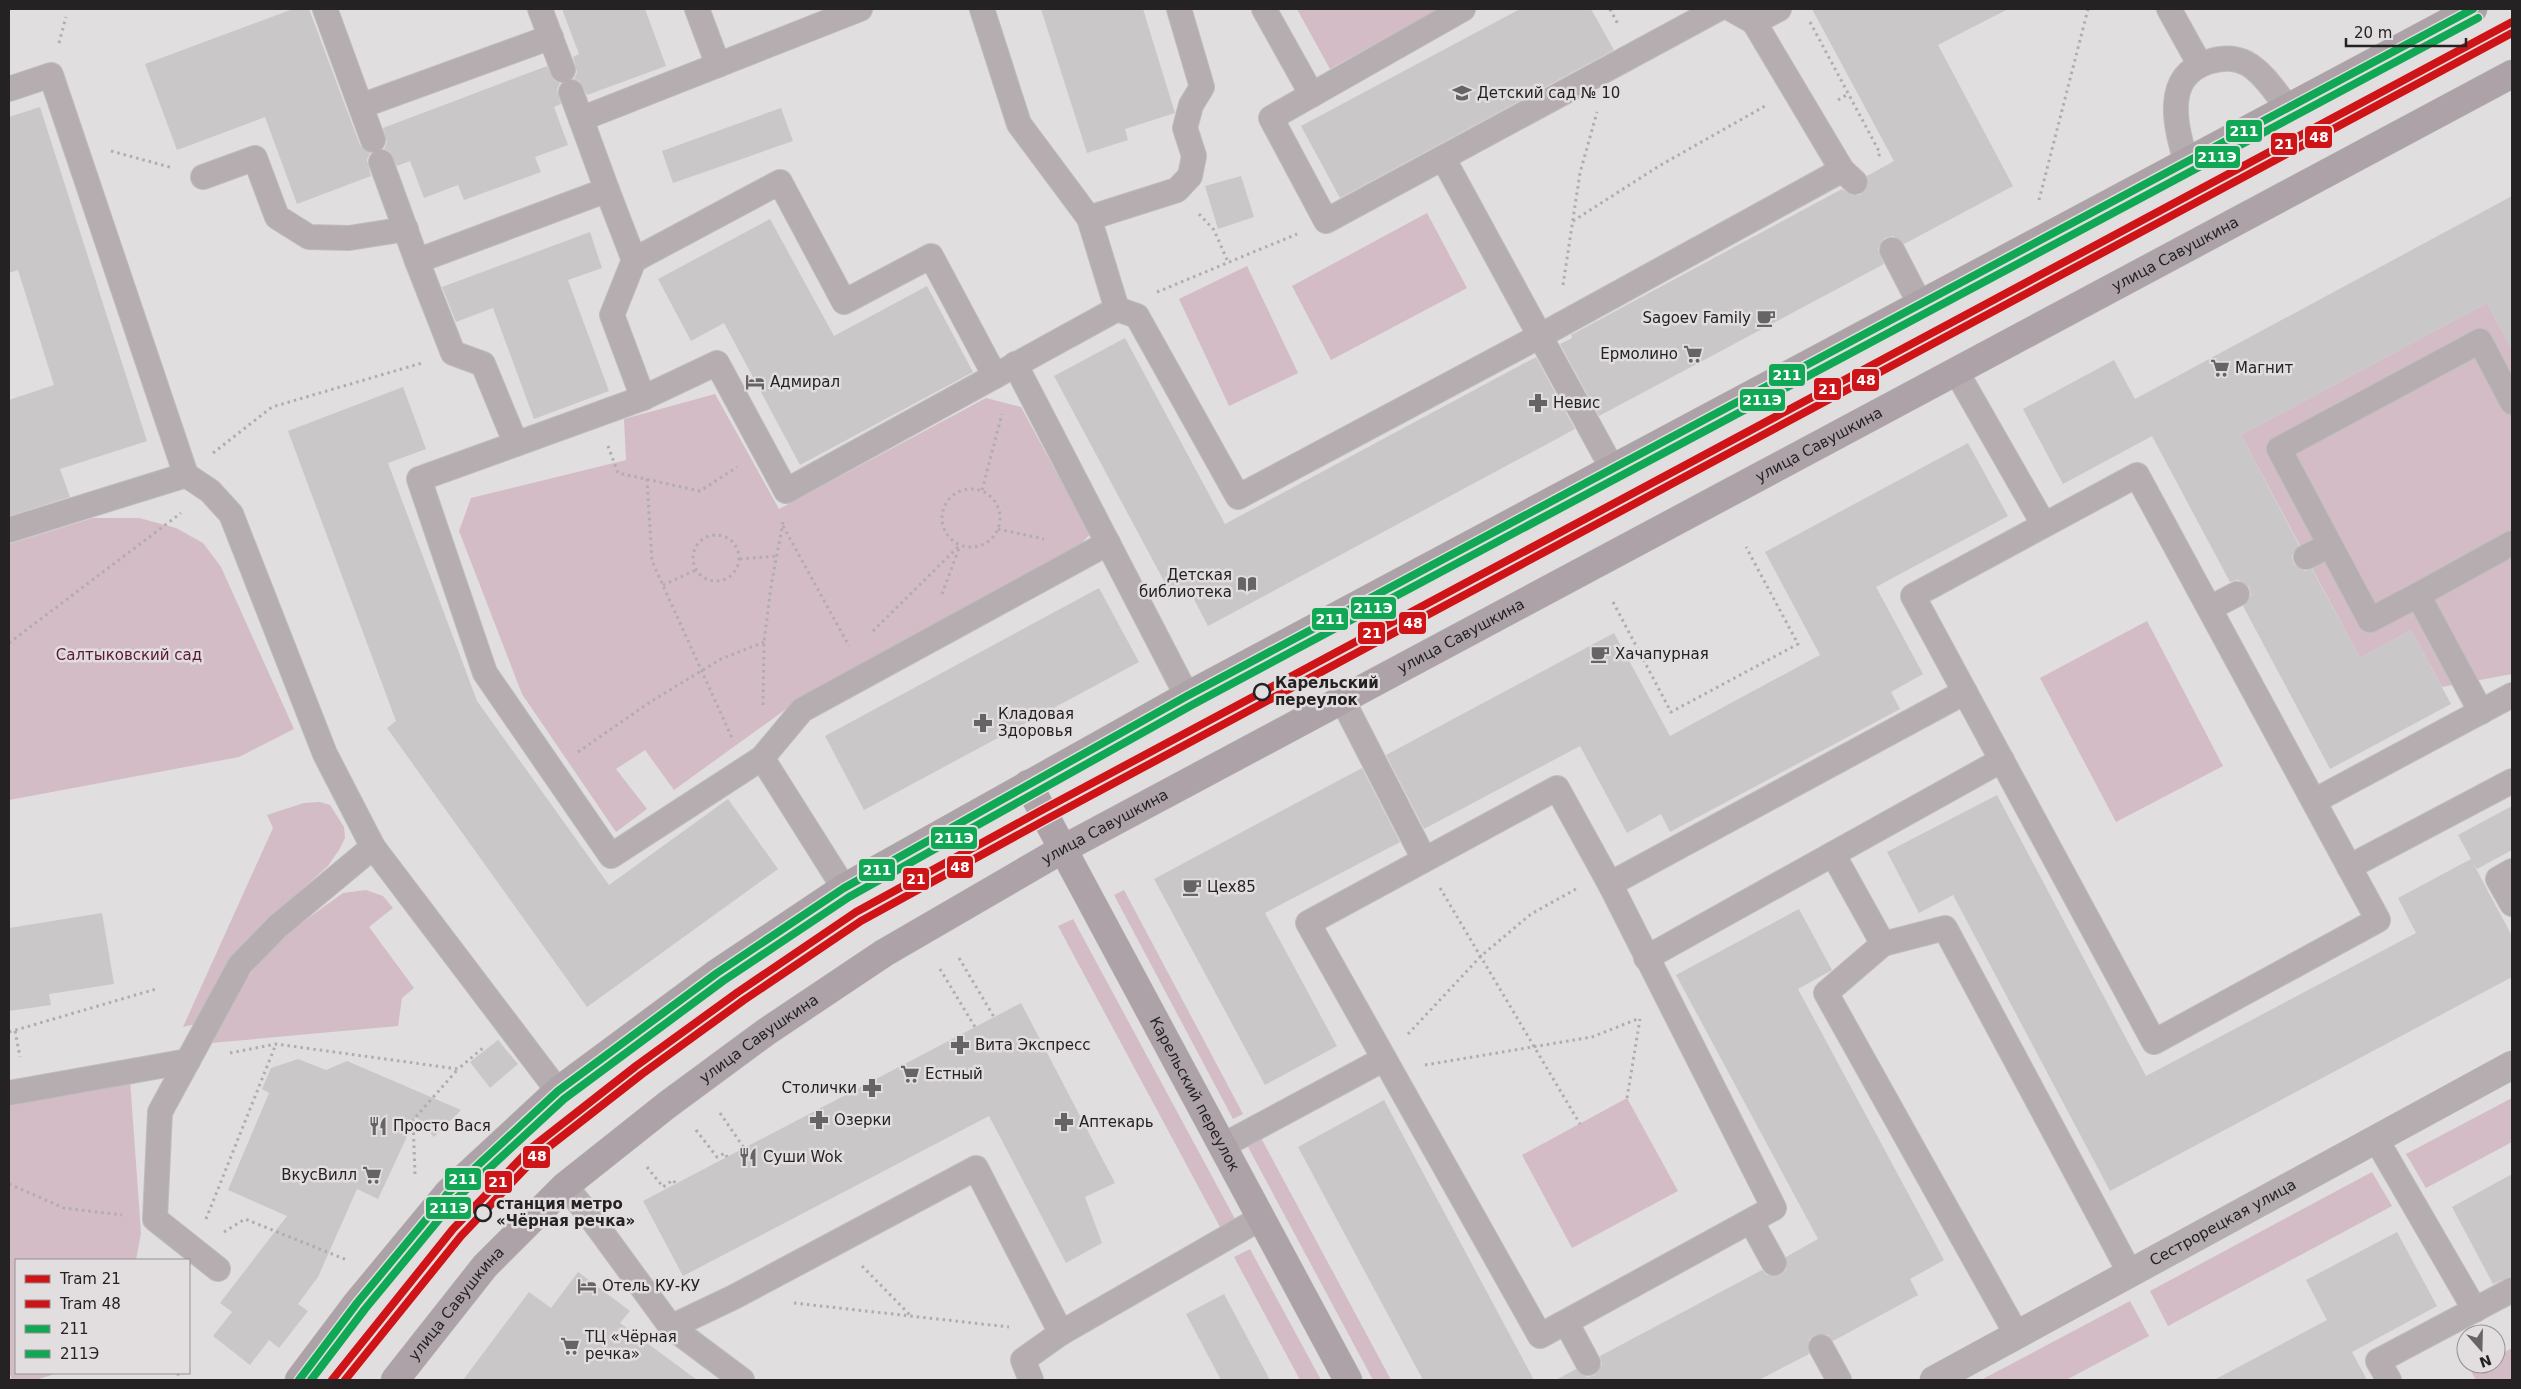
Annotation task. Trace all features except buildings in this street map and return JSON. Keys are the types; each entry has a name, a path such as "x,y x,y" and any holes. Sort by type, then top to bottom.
{"main road":[{"path":"299,1380 357,1303 448,1193 558,1091 717,973 844,888 1186,696 2473,9"},
{"name":"улица Савушкина","path":"395,1380 486,1266 564,1186 667,1105 766,1032 884,953 1063,849 2512,74"},
{"name":"Карельский переулок","path":"1028,784 1348,1380"}],"street":[{"name":"Сестрорецкая улица","path":"1934,1380 2512,1065"}],"lane":[{"path":"325,9 373,140"},
{"path":"540,9 634,260"},
{"path":"697,9 718,65"},
{"path":"581,119 860,9"},
{"path":"982,9 1019,124 1089,218 1117,309"},
{"path":"1089,218 1177,190 1190,176 1194,156 1185,128 1191,105 1202,87 1179,9"},
{"path":"1264,9 1312,95"},
{"path":"1463,9 1271,118 1326,221 1718,9"},
{"path":"1108,543 802,710 762,758 611,856 485,674 419,479 643,398 717,363 786,491 1117,309 1137,316 1238,497 1549,331 1849,176 1794,90 1754,22 1731,9"},
{"path":"1754,22 1779,9"},
{"path":"2169,9 2200,65"},
{"path":"360,106 550,37"},
{"path":"2186,162 2176,126 2176,98 2184,79 2200,65 2222,58 2246,63 2264,79 2288,108"},
{"path":"9,89 51,75 186,475 210,491 231,514 325,754 373,847 558,1091"},
{"path":"204,177 255,158 277,217 309,237 349,238 406,229"},
{"path":"1443,158 1549,331 1612,468"},
{"path":"381,162 417,261 454,353 483,364 516,444"},
{"path":"643,398 612,315 634,260 780,182 844,302 931,256 995,376"},
{"path":"417,261 607,190"},
{"path":"1892,250 1920,304"},
{"path":"2512,402 2480,341 2279,449 2370,620 2512,543"},
{"path":"1015,364 1186,696"},
{"path":"1956,372 2044,525"},
{"path":"2137,474 2210,608 2378,920 2154,1042 1913,596 2137,474"},
{"path":"9,530 186,475"},
{"path":"2306,557 2330,545"},
{"path":"2210,608 2237,594"},
{"path":"2418,594 2481,712"},
{"path":"1610,884 1965,692"},
{"path":"2314,801 2512,695"},
{"path":"1342,699 1424,860"},
{"path":"762,758 844,888"},
{"path":"1646,958 2002,760"},
{"path":"2349,866 2512,781"},
{"path":"1557,788 1610,884 1774,1208 1567,1324 1540,1336 1308,923 1557,788"},
{"path":"218,1269 154,1219 160,1112 240,965 278,926 373,847"},
{"path":"1833,854 1883,944"},
{"path":"2512,871 2498,879 2512,904"},
{"path":"2017,1335 1826,993 1883,944 1945,928 2130,1273"},
{"path":"9,1093 188,1061"},
{"path":"1222,1146 1387,1065"},
{"path":"2376,1139 2475,1310"},
{"path":"671,1327 734,1297 976,1168 1061,1333"},
{"path":"564,1186 589,1215 671,1327 742,1380"},
{"path":"1031,1380 1023,1360 1061,1333 1261,1218"},
{"path":"1751,1221 1774,1263"},
{"path":"2389,1380 2378,1361 2512,1290"},
{"path":"1567,1324 1588,1363"},
{"path":"1821,1347 1839,1380"}],"path":[{"path":"2039,200 2088,9"},
{"path":"1807,17 1880,153 1878,160 1849,176"},
{"path":"1549,331 1580,173 1609,68"},
{"path":"1572,221 1659,166 1794,90"},
{"path":"72,139 204,177"},
{"path":"1117,309 1326,221"},
{"path":"1214,230 1228,262"},
{"path":"186,475 272,407 454,353"},
{"path":"982,490 1015,364"},
{"path":"618,473 700,491 764,450"},
{"path":"646,479 652,562 717,708"},
{"path":"967,489 982,490 994,500 1000,514 998,529 989,541 975,547 960,545 948,536 942,522 944,507 953,495 967,489"},
{"path":"9,643 210,491"},
{"path":"762,758 764,642 783,526 786,491"},
{"path":"783,526 865,675"},
{"path":"710,535 725,536 736,545 740,559 734,573 722,581 708,580 696,570 693,557 698,543 710,535"},
{"path":"939,635 937,609 960,545"},
{"path":"865,675 868,636 960,545"},
{"path":"1613,602 1671,712 1798,644 1746,547"},
{"path":"740,559 777,556"},
{"path":"662,585 696,570"},
{"path":"552,770 650,702 721,660 764,642"},
{"path":"1424,860 1580,1124"},
{"path":"1387,1065 1481,956 1531,914 1587,883 1610,884"},
{"path":"959,958 994,1017"},
{"path":"940,969 975,1027"},
{"path":"9,1032 156,989"},
{"path":"1387,1065 1535,1048 1592,1038 1671,1006"},
{"path":"1627,1098 1640,1018"},
{"path":"415,1174 413,1120 458,1068 509,1026"},
{"path":"188,1061 276,1044 458,1068"},
{"path":"194,1250 276,1044"},
{"path":"720,1113 744,1148"},
{"path":"696,1130 717,1158 725,1153 728,1157"},
{"path":"647,1167 663,1187 673,1180 676,1184"},
{"path":"9,1184 64,1208 154,1219"},
{"path":"245,1219 350,1262"},
{"path":"839,1242 910,1316"},
{"path":"793,1303 1061,1333"}],"green space":[{"path":"1297,9 1438,9 1330,69"},
{"path":"1427,213 1467,288 1331,360 1292,286"},
{"path":"1247,266 1298,373 1229,406 1179,299"},
{"path":"2487,303 2512,350 2512,674 2442,687 2411,630 2360,658 2241,435"},
{"path":"715,394 779,509 986,398 1021,407 1090,534 1075,551 793,704 674,790 645,750 616,769 647,809 616,832 522,694 459,531 471,498 626,460 624,419"},
{"name":"Салтыковский сад","path":"93,518 139,518 176,528 203,543 221,567 294,729 239,757 9,800 9,544"},
{"path":"2147,621 2223,766 2116,822 2040,678"},
{"path":"320,802 330,805 344,827 345,838 339,850 328,866 270,918 196,1024 183,1027 273,828 267,815 304,803"},
{"path":"366,890 383,896 393,908 369,927 414,988 402,998 398,1026 211,1043 249,975 286,934 343,893"},
{"path":"1124,890 1243,1114 1233,1119 1114,895"},
{"path":"1073,919 1235,1219 1220,1227 1058,926"},
{"path":"130,1080 141,1233 136,1259 15,1259 15,1374 55,1374 35,1380 12,1380 9,1371 9,1106"},
{"path":"1627,1098 1678,1191 1572,1248 1522,1155"},
{"path":"2512,1098 2512,1142 2426,1188 2406,1154"},
{"path":"1261,1138 1391,1380 1373,1380 1247,1145"},
{"path":"2372,1172 2392,1206 2168,1326 2150,1291"},
{"path":"1250,1249 1321,1380 1300,1380 1234,1257"},
{"path":"2130,1301 2149,1336 2066,1380 1981,1380"},
{"path":"2512,1348 2512,1380 2476,1380 2473,1374 2506,1374 2506,1351"}],"tram line":[{"name":"21","path":"332,1380 453,1229 530,1149 636,1066 738,992 856,912 1042,810 2512,22"},
{"name":"48","path":"345,1380 461,1236 537,1156 642,1074 744,1000 861,921 1047,819 2512,33"}],"transit line":[{"name":"211","path":"299,1380 357,1303 448,1193 558,1091 717,973 844,888 1187,696 2473,9"},
{"name":"211Э","path":"311,1380 365,1309 455,1200 564,1099 723,981 849,897 1192,705 2478,18"}],"place":[{"name":"Детский сад № 10","path":"1462,93"},
{"name":"Sagoev Family","path":"1766,318"},
{"name":"Ермолино","path":"1693,354"},
{"name":"Магнит","path":"2220,368"},
{"name":"Адмирал","path":"755,382"},
{"name":"Невис","path":"1538,403"},
{"name":"Детская библиотека","path":"1247,584"},
{"name":"Хачапурная","path":"1600,654"},
{"name":"Карельский переулок","path":"1262,692"},
{"name":"Кладовая Здоровья","path":"983,723"},
{"name":"Цех85","path":"1192,887"},
{"name":"Вита Экспресс","path":"960,1045"},
{"name":"Естный","path":"910,1074"},
{"name":"Столички","path":"872,1088"},
{"name":"Озерки","path":"819,1120"},
{"name":"Аптекарь","path":"1064,1122"},
{"name":"Просто Вася","path":"378,1126"},
{"name":"Суши Wok","path":"748,1157"},
{"name":"ВкусВилл","path":"372,1175"},
{"name":"станция метро «Чёрная речка»","path":"483,1213"},
{"name":"Отель КУ-КУ","path":"587,1286"},
{"name":"ТЦ «Чёрная речка»","path":"570,1346"}]}
